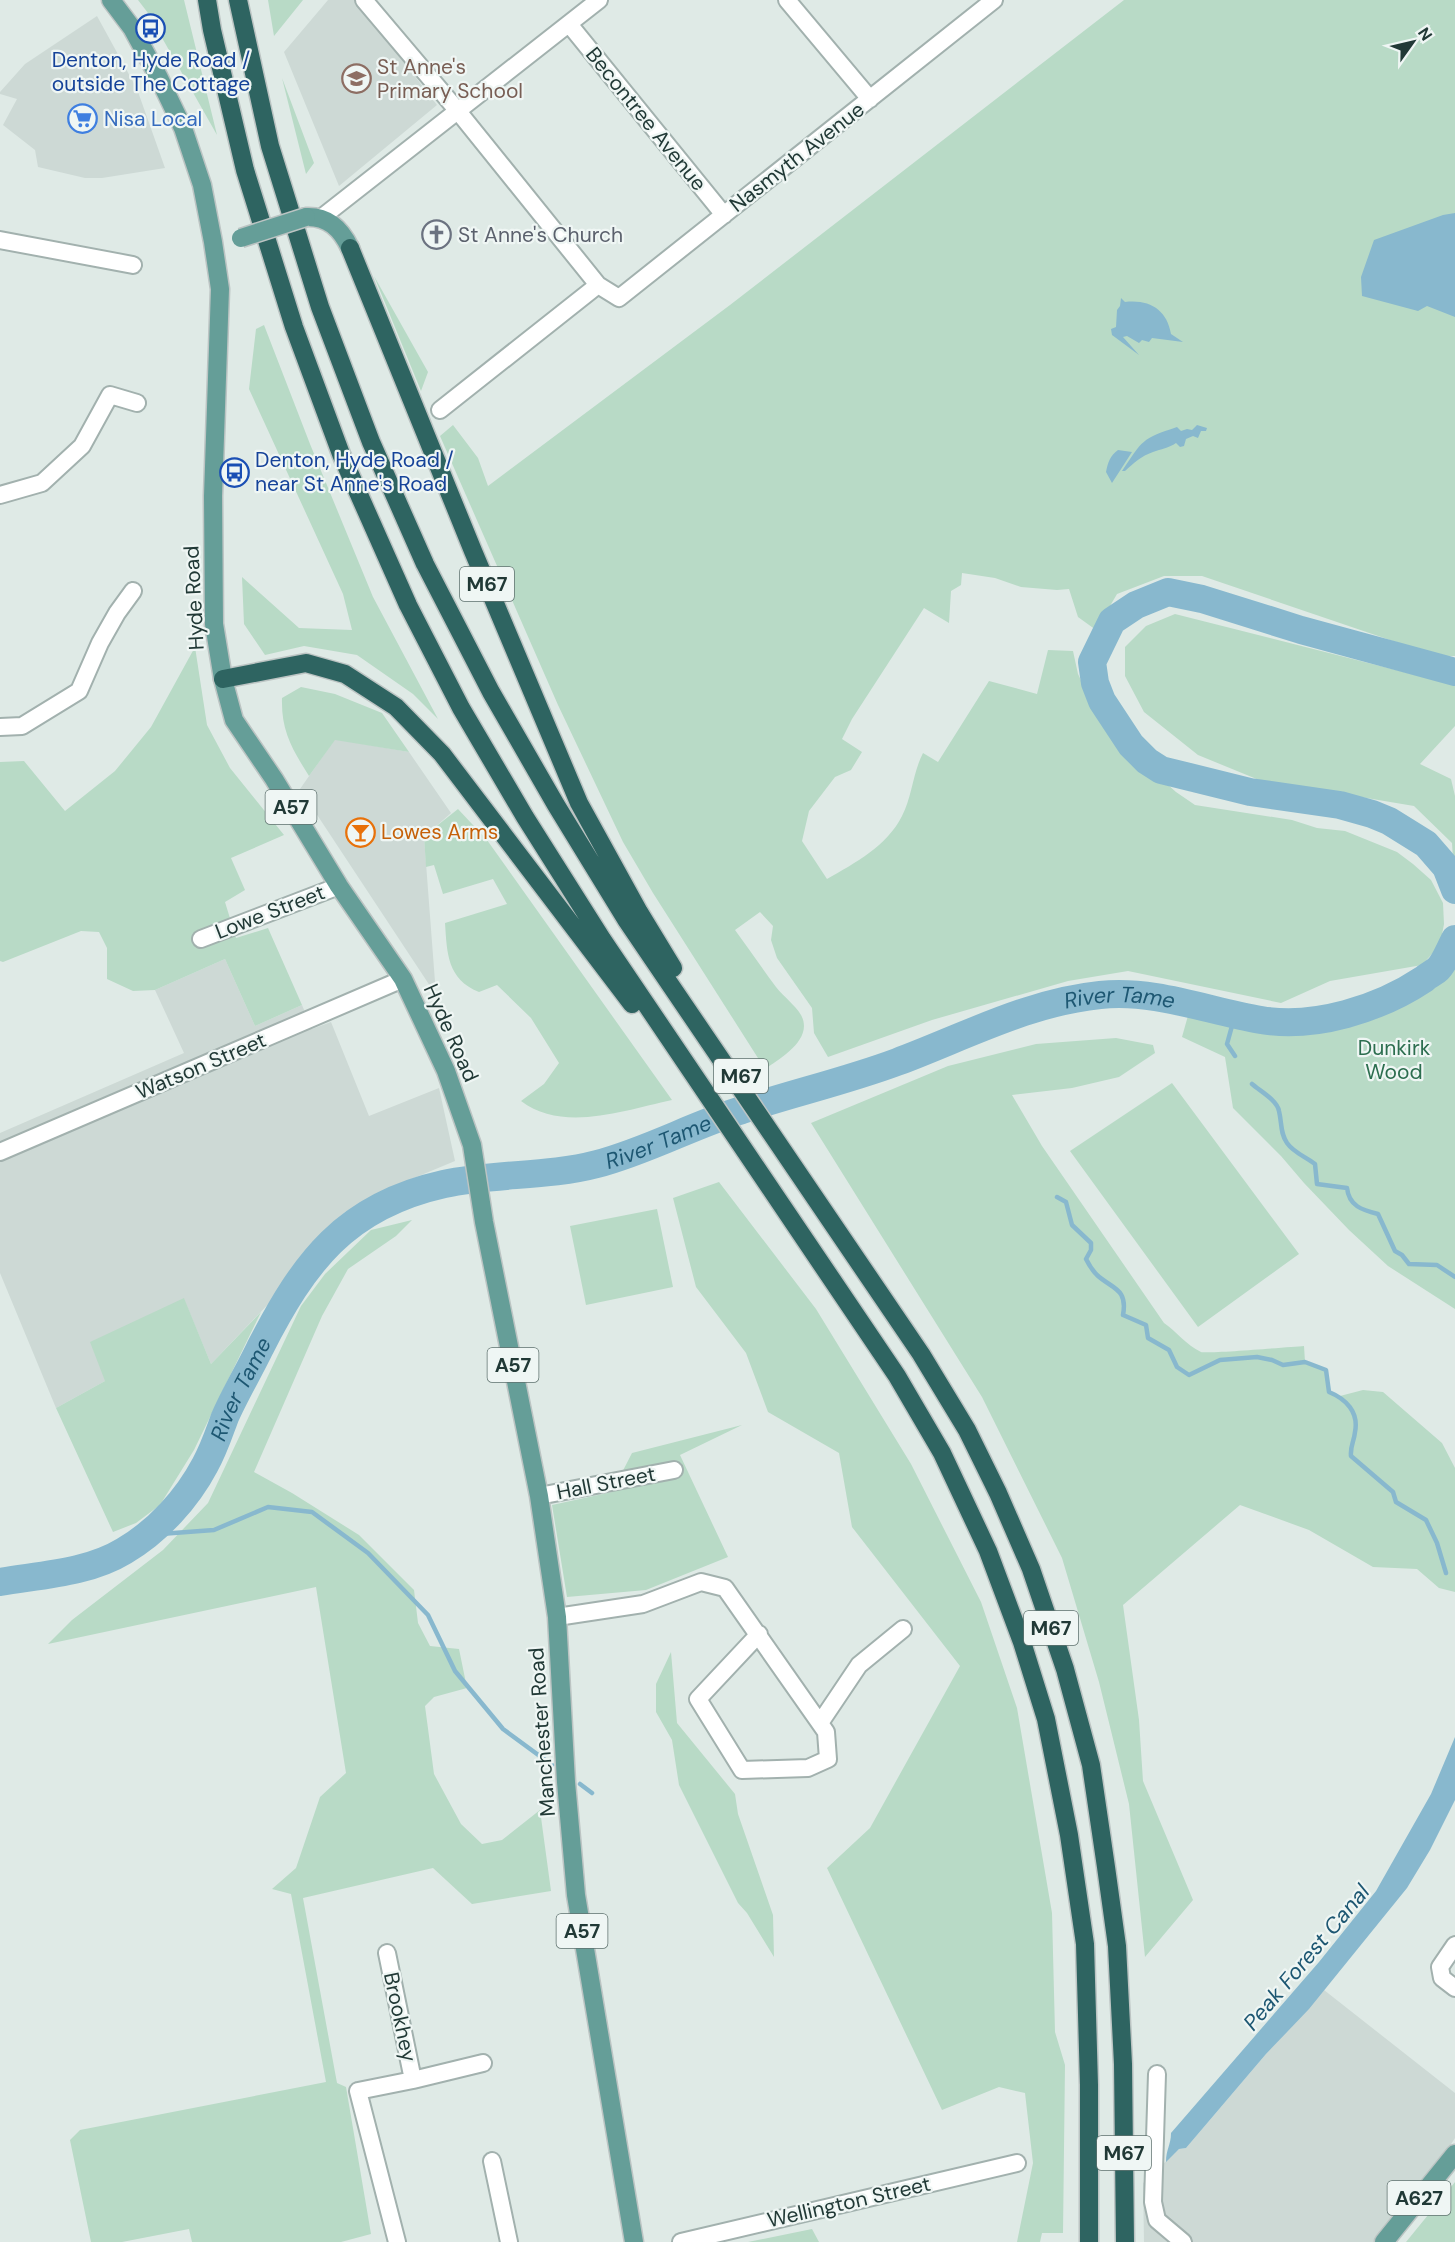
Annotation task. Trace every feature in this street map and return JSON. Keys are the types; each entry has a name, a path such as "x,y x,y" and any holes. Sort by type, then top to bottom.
{"highway":[{"name":"M67","path":"207,0 245,170 294,327 340,454 408,605 461,708 595,942"},
{"name":"M67","path":"238,0 270,146 320,307 371,442 425,564 491,692 556,805 633,916 843,1239 921,1354 972,1440 1031,1569 1068,1680 1091,1765 1117,1946 1124,2064 1125,2242"},
{"name":"M67","path":"350,248 473,551 579,803 633,916"},
{"name":"M67","path":"223,679 306,663 345,674 396,707 442,754 595,942 824,1267 897,1376 942,1453 988,1551 1022,1642 1046,1719 1069,1835 1084,1944 1089,2085 1089,2242"}],"main road":[{"name":"Hyde Road","path":"111,0 132,28 183,128 201,185 213,242 220,289 213,496 214,624 223,679 234,720 274,779 339,886 403,980 446,1071 472,1145 484,1222"},
{"path":"213,242 241,238 314,217 338,229 350,248"},
{"name":"Manchester Road","path":"484,1222 539,1496 557,1617 566,1782 576,1895 634,2242"},
{"name":"A627","path":"1384,2242 1455,2154"}],"street":[{"path":"364,0 457,110 598,285 440,410"},
{"path":"314,217 599,0"},
{"path":"787,0 870,99"},
{"name":"Nasmyth Avenue","path":"598,285 619,298 994,0"},
{"name":"Becontree Avenue","path":"569,24 724,215"},
{"path":"0,240 133,265"},
{"path":"0,495 42,483 82,446 110,395 137,403"},
{"path":"0,727 22,726 79,692 100,643 133,591"},
{"name":"Lowe Street","path":"201,939 339,886"},
{"name":"Watson Street","path":"0,1152 403,980"},
{"name":"Hall Street","path":"539,1496 674,1470"},
{"path":"557,1617 643,1604 701,1582 725,1588 759,1634 826,1732 828,1759 808,1768 742,1770 698,1700 759,1634"},
{"path":"820,1723 859,1665 903,1629"},
{"path":"1455,1945 1440,1967 1442,1978 1455,1988"},
{"name":"Brookhey","path":"387,1953 413,2080 483,2063"},
{"path":"1157,2074 1153,2202 1157,2220 1184,2242"},
{"path":"397,2242 358,2091 413,2080"},
{"path":"492,2161 509,2242"},
{"name":"Wellington Street","path":"681,2242 1017,2163"}],"shaded area":[{"name":"St Anne's Primary School","path":"328,0 356,0 437,105 339,186 284,52"},
{"path":"97,16 137,89 165,168 102,178 85,178 38,167 35,150 3,125 17,99 0,94 0,92 25,64"},
{"path":"335,739 409,752 451,813 424,837 436,995 300,789"},
{"path":"225,959 255,1026 302,1005 312,1029 331,1022 369,1116 439,1088 455,1161 402,1183 345,1212 312,1247 273,1299 211,1364 184,1299 105,1381 56,1408 0,1273 0,1133 184,1053 155,990"},
{"path":"1324,1990 1455,2093 1455,2138 1408,2212 1384,2242 1144,2242 1143,2183 1179,2149 1186,2148"}],"green space":[{"path":"138,0 184,0 217,135 148,13"},
{"path":"268,0 303,0 274,36"},
{"path":"1124,0 1455,0 1455,656 1437,656 1202,576 1164,576 1117,594 1096,630 1078,617 1069,589 1021,587 995,578 962,573 961,585 951,591 949,623 924,608 852,719 842,739 862,752 851,770 835,777 809,811 802,841 827,879 869,853 888,836 902,816 923,753 938,762 989,681 1037,694 1048,650 1073,651 1078,674 1088,695 1119,741 1176,792 1195,805 1292,820 1317,828 1345,831 1397,852 1413,864 1431,880 1443,903 1444,924 1440,945 1422,965 1330,981 1281,1003 1128,971 1068,981 932,1020 828,1057 814,1033 812,1008 777,958 771,940 773,926 760,912 735,930 776,987 799,1011 804,1024 800,1040 794,1047 765,1069 623,842 558,705 440,436 453,425 478,458 488,486 730,305"},
{"path":"282,78 314,163 306,174"},
{"path":"374,276 428,372 421,391"},
{"path":"264,325 373,597 438,719 413,694 357,655 304,646 265,655 244,624 242,577 299,628 352,630 343,594 249,389 256,329"},
{"path":"1175,614 1455,685 1455,726 1420,764 1451,779 1455,796 1455,890 1452,843 1414,806 1259,780 1198,755 1144,712 1125,676 1125,647 1146,626"},
{"path":"195,647 207,725 230,768 284,835 231,858 245,890 225,902 236,938 268,928 302,1005 255,1026 225,959 155,990 133,991 107,979 107,948 99,932 81,931 3,962 0,961 0,762 24,761 65,811 115,771 151,727"},
{"path":"301,687 335,694 382,713 409,752 335,740 309,776 289,739 282,710 282,698"},
{"path":"458,809 487,840 672,1100 615,1113 575,1117 556,1116 538,1111 521,1101 544,1084 559,1063 531,1018 497,985 479,992 468,987 460,980 451,964 445,923 507,904 493,879 443,894 434,865 426,867 424,836"},
{"name":"Dunkirk Wood","path":"1455,939 1455,1309 1388,1266 1349,1230 1233,1108 1225,1057 1182,1037 1191,1005 1273,1021 1308,1021 1359,1010 1391,999 1438,969"},
{"path":"1116,1038 1153,1045 1155,1053 1119,1077 1072,1088 1012,1095 1042,1146 1164,1323 1201,1352 1304,1346 1305,1362 1326,1370 1329,1392 1340,1396 1363,1390 1383,1392 1442,1443 1455,1468 1455,1592 1439,1588 1417,1569 1373,1567 1309,1530 1240,1505 1123,1605 1139,1720 1143,1781 1193,1900 1145,1957 1129,1804 1099,1682 1062,1558 982,1397 811,1123 948,1066 1036,1044"},
{"path":"1172,1083 1299,1254 1198,1327 1070,1151"},
{"path":"719,1182 816,1309 911,1464 981,1602 1017,1708 1052,1913 1055,2032 1065,2065 1063,2233 1042,2233 1040,2242 1017,2242 1033,2163 1025,2093 999,2087 942,2110 827,1868 870,1828 960,1666 852,1527 839,1453 768,1412 746,1353 696,1287 673,1198"},
{"path":"657,1209 673,1287 586,1305 570,1226"},
{"path":"412,1220 396,1236 348,1269 322,1316 254,1472 359,1535 414,1590 418,1623 430,1646 459,1649 467,1688 434,1697 425,1706 434,1774 461,1824 482,1844 502,1840 540,1810 551,1891 472,1904 433,1868 303,1898 337,2083 346,2087 371,2234 341,2242 192,2242 189,2229 122,2242 91,2242 70,2140 80,2130 326,2082 291,1894 272,1889 296,1868 320,1797 346,1773 316,1587 48,1644 72,1620 163,1550 208,1503 301,1306 325,1274 371,1230"},
{"path":"184,1298 211,1364 261,1312 194,1450 160,1505 136,1523 113,1532 56,1408 105,1381 90,1342"},
{"path":"742,1425 680,1455 728,1557 646,1590 567,1597 552,1505 612,1492 632,1453"},
{"path":"671,1652 677,1723 735,1794 738,1814 773,1915 774,1957 747,1913 738,1903 679,1785 672,1740 656,1712 656,1684"},
{"path":"1455,2182 1455,2242 1406,2242"},
{"path":"812,2229 819,2242 748,2242"}],"water":[{"path":"1455,213 1455,317 1427,306 1418,311 1362,296 1361,277 1374,240 1443,215"},
{"path":"1121,298 1125,302 1142,302 1156,308 1166,318 1171,334 1183,342 1152,338 1149,342 1142,340 1139,343 1127,336 1123,337 1139,355 1112,335 1111,329 1116,327 1117,310"},
{"path":"1197,425 1207,428 1206,431 1201,431 1198,438 1193,436 1186,439 1184,446 1180,447 1176,443 1149,454 1122,471 1139,447 1149,438 1177,427 1181,431 1192,430"},
{"path":"1118,450 1132,452 1112,483 1106,472 1110,460"},
{"path":"1455,1737 1455,1800 1430,1850 1407,1888 1309,2009 1266,2054 1186,2148 1179,2149 1166,2162 1171,2133 1319,1962 1376,1891 1431,1794"}],"waterway":[{"name":"River Tame","path":"1455,672 1301,630 1202,599 1168,592 1136,605 1112,621 1092,662 1095,683 1102,701 1131,745 1147,761 1161,770 1250,792 1340,805 1372,814 1389,821 1426,844 1446,867 1455,890"},
{"name":"River Tame","path":"0,1582 80,1569 95,1564 124,1551 160,1524 198,1478 214,1447 233,1400 276,1317 311,1264 331,1242 354,1223 380,1207 409,1194 444,1184 559,1171 616,1159 724,1116 878,1069 1022,1013 1074,999 1100,995 1141,995 1261,1020 1282,1022 1303,1022 1346,1014 1387,999 1435,972 1443,963 1455,939"},
{"path":"1235,1015 1227,1044 1235,1056"},
{"path":"1252,1084 1272,1099 1278,1107 1282,1132 1287,1143 1315,1164 1317,1184 1347,1188 1353,1203 1362,1209 1378,1214 1395,1251 1402,1255 1409,1264 1437,1265 1455,1277"},
{"path":"1057,1197 1066,1202 1072,1225 1091,1243 1091,1250 1086,1259 1091,1267 1097,1275 1121,1294 1124,1306 1123,1315 1146,1325 1148,1338 1169,1350 1177,1367 1189,1375 1220,1360 1257,1357 1283,1365 1305,1362 1326,1370 1329,1392 1346,1402 1355,1418 1351,1456 1393,1492 1396,1502 1426,1520 1437,1543 1446,1573"},
{"path":"147,1535 214,1530 268,1507 312,1512 368,1553 428,1615 455,1671 503,1729 552,1765"},
{"path":"580,1784 592,1793"}],"place":[{"name":"Denton, Hyde Road / outside The Cottage","path":"151,29"},
{"name":"St Anne's Primary School","path":"356,79"},
{"name":"Nisa Local","path":"83,119"},
{"name":"St Anne's Church","path":"437,235"},
{"name":"Denton, Hyde Road / near St Anne's Road","path":"234,472"},
{"name":"Lowes Arms","path":"360,832"}],"water label":[{"name":"Peak Forest Canal","path":"1306,1957"}]}
